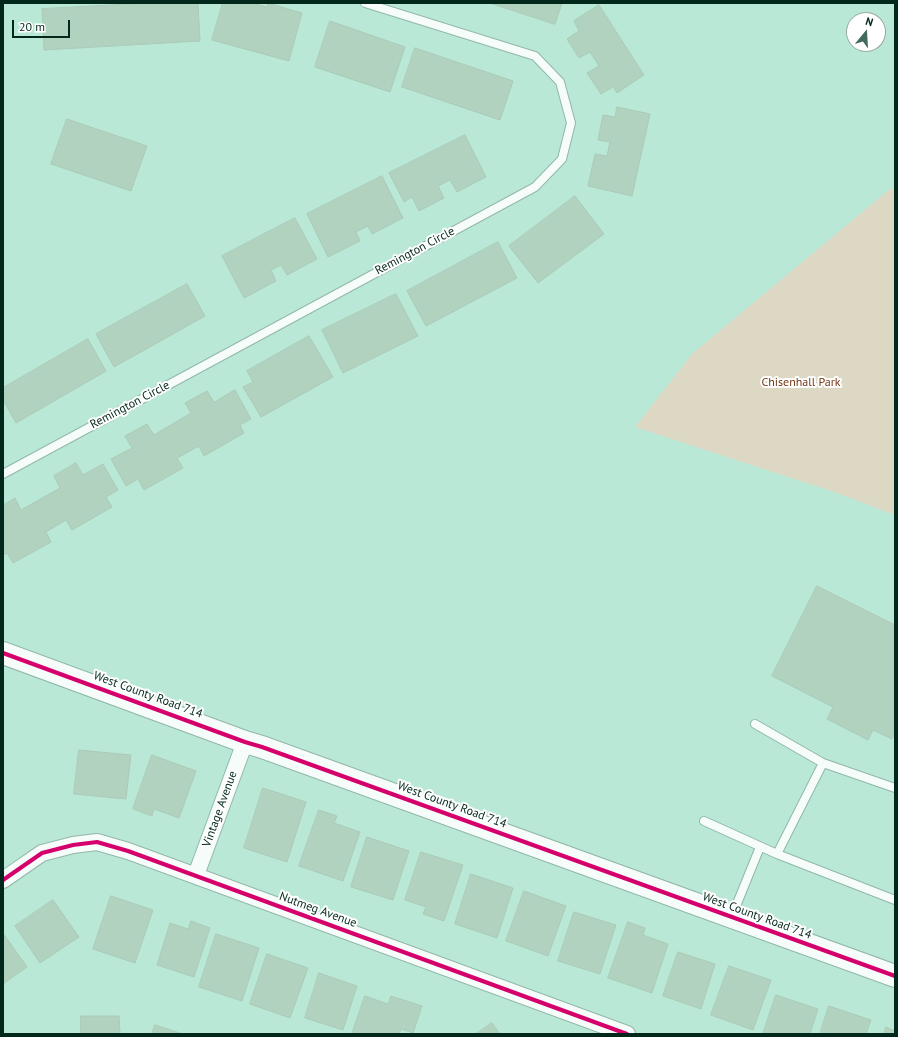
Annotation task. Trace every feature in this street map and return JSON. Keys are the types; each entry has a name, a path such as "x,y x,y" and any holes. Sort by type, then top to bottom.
{"street":[{"name":"West County Road 714","path":"3,653 245,742 895,976"},
{"name":"Vintage Avenue","path":"196,875 245,742"},
{"name":"Nutmeg Avenue","path":"3,880 42,853 73,845 97,842 128,851 196,875 607,1030 627,1034"}],"lane":[{"name":"Remington Circle","path":"3,474 535,187 562,159 571,122 560,82 535,56 365,3"},
{"path":"755,724 824,764 895,788"},
{"path":"777,854 824,764"},
{"path":"704,821 760,847 895,900"},
{"path":"732,917 760,847"}],"green space":[{"name":"Chisenhall Park","path":"890,189 895,189 895,515 834,492 635,427 692,354"}],"building":[{"path":"149,3 198,3 200,41 44,50 42,9"},
{"path":"223,3 252,3 267,7 268,3 302,13 289,61 212,40"},
{"path":"490,3 562,3 555,24"},
{"path":"599,5 644,75 617,93 613,87 601,94 587,73 599,66 590,52 579,58 567,39 579,31 574,21"},
{"path":"330,21 405,47 390,92 315,67"},
{"path":"415,48 513,81 500,120 402,87"},
{"path":"617,107 650,114 632,196 588,186 595,154 607,156 610,142 598,140 603,115 615,117"},
{"path":"67,119 147,146 131,191 51,164"},
{"path":"465,135 486,177 457,192 450,180 438,186 444,198 419,211 412,197 404,202 389,173"},
{"path":"382,176 403,218 372,234 368,226 356,232 360,241 328,257 307,214"},
{"path":"575,196 604,234 538,283 509,246"},
{"path":"295,218 317,259 287,275 281,265 271,270 276,281 244,298 222,256"},
{"path":"498,242 517,278 426,326 407,291"},
{"path":"187,284 205,316 114,367 96,334"},
{"path":"396,294 418,336 343,373 322,330"},
{"path":"309,336 333,377 261,417 243,387 253,382 247,371"},
{"path":"88,339 106,371 16,423 3,400 3,388"},
{"path":"235,390 251,419 240,425 244,433 204,456 199,446 177,458 183,468 144,490 138,479 126,486 111,459 132,448 125,436 147,424 154,435 191,413 185,403 207,391 214,402"},
{"path":"76,463 83,475 103,464 118,490 106,497 112,507 72,530 66,520 46,532 51,542 13,563 7,553 3,555 3,505 15,498 21,510 60,488 54,476"},
{"path":"817,586 895,625 895,732 892,739 873,730 868,740 827,719 833,707 772,676"},
{"path":"79,750 131,755 126,799 74,794"},
{"path":"152,755 196,771 179,818 154,809 152,816 133,809"},
{"path":"263,788 306,802 287,862 244,848"},
{"path":"319,810 337,816 334,823 360,832 343,881 299,866"},
{"path":"367,837 409,851 393,900 351,887"},
{"path":"421,852 463,865 444,921 423,914 426,907 405,900"},
{"path":"471,874 513,888 497,938 455,924"},
{"path":"524,891 566,906 548,956 506,941"},
{"path":"111,896 153,910 135,963 93,949"},
{"path":"53,900 79,937 40,963 15,926"},
{"path":"574,912 616,925 600,974 558,961"},
{"path":"191,921 210,928 194,977 157,965 170,923 188,929"},
{"path":"628,922 645,928 643,935 668,944 652,993 608,978"},
{"path":"3,933 27,967 3,984"},
{"path":"216,934 259,948 242,1001 199,987"},
{"path":"678,952 715,964 701,1009 663,996"},
{"path":"267,954 308,968 290,1018 250,1004"},
{"path":"729,966 771,980 753,1030 711,1015"},
{"path":"319,973 357,986 343,1030 305,1018"},
{"path":"776,995 818,1009 810,1034 763,1034"},
{"path":"365,996 388,1004 391,996 422,1006 413,1033 401,1029 399,1034 352,1034"},
{"path":"829,1006 871,1020 866,1034 820,1034"},
{"path":"81,1016 119,1016 120,1034 81,1034"},
{"path":"492,1023 500,1034 476,1034"},
{"path":"155,1025 183,1034 152,1034"},
{"path":"886,1027 895,1031 895,1034 884,1034"}],"cycle path":[{"path":"3,653 245,742 895,976"},
{"path":"3,880 42,853 73,845 97,842 128,851 627,1034"}]}
